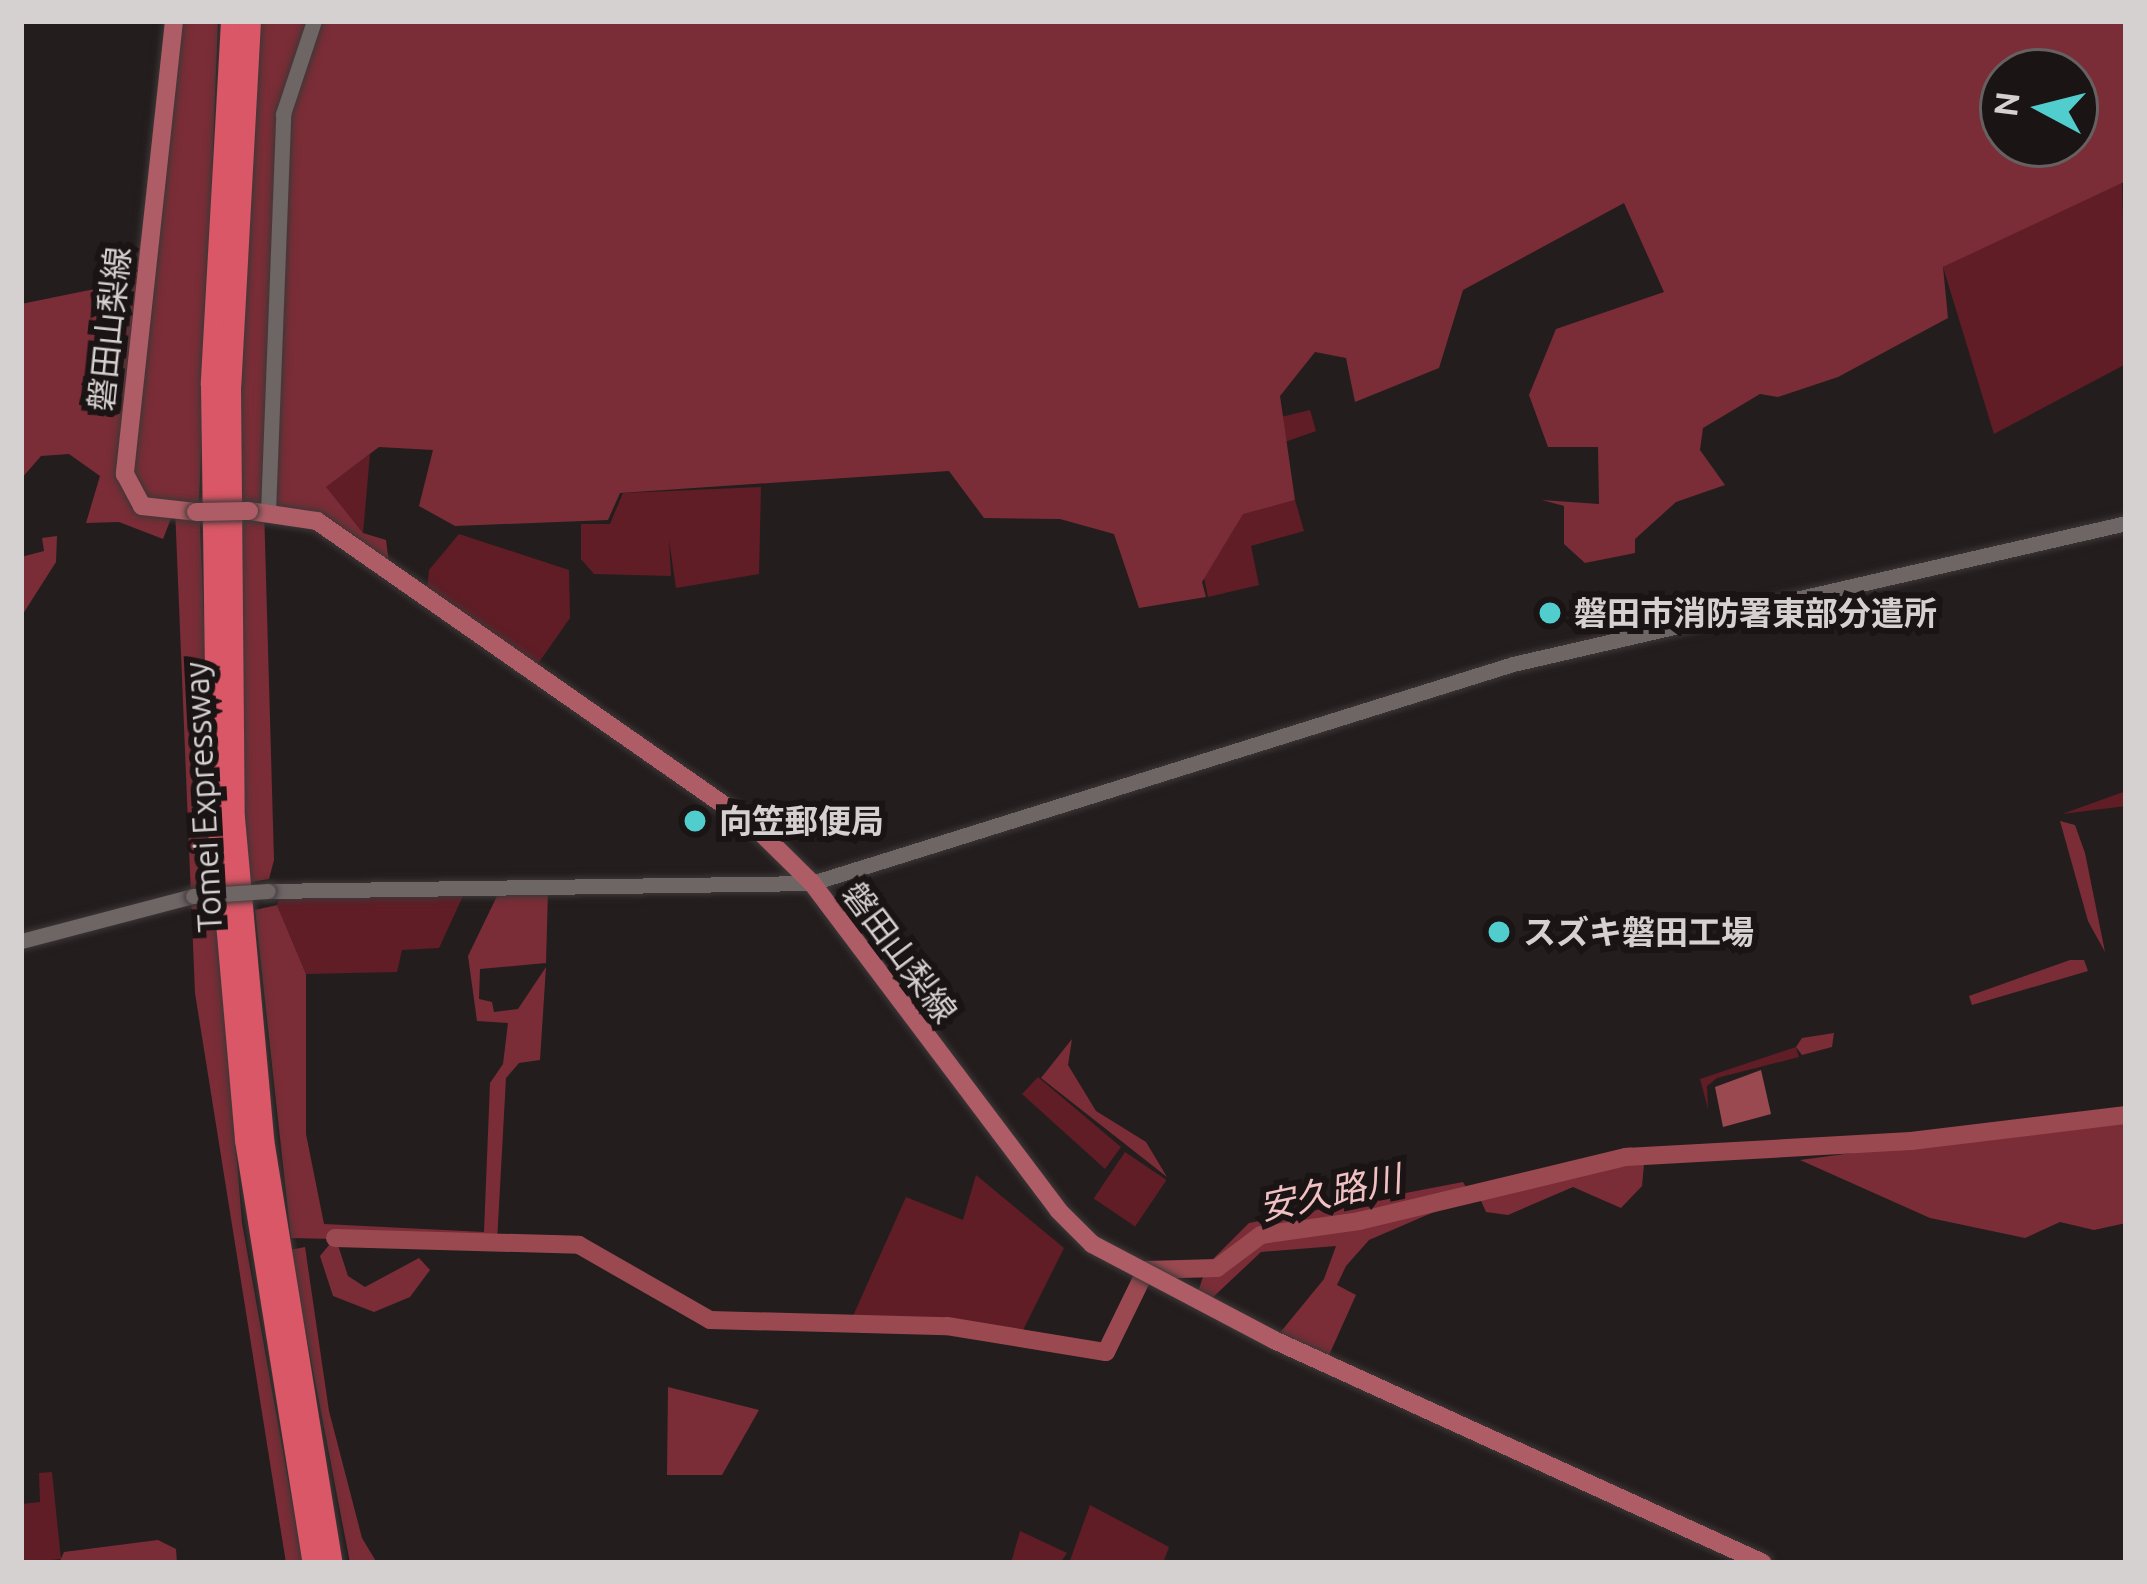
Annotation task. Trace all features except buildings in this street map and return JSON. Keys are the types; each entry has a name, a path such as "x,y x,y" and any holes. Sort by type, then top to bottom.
{"highway":[{"name":"Tomei Expressway","path":"231,21 211,384 218,819 245,1140 313,1563"},
{"name":"Tomei Expressway","path":"250,21 230,385 234,818 263,1138 332,1563"}],"main road":[{"name":"磐田山梨線","path":"172,25 125,474 142,506 315,520 754,826 812,883 1058,1210 1092,1244 1274,1340 1763,1563"}],"street":[{"path":"258,512 283,114 314,21"},
{"path":"21,941 193,896 812,883 1513,664 2126,523"}],"shaded area":[{"path":"175,21 218,21 199,503 217,920 242,1223 303,1563 286,1563 195,993 175,508 163,539 119,522 86,523 100,476 69,454 41,456 21,479 21,304 134,281"},
{"path":"257,21 2126,21 2126,181 1943,267 1948,318 1838,377 1778,397 1760,394 1703,428 1700,450 1725,485 1676,502 1635,539 1635,553 1585,563 1564,544 1564,506 1542,500 1599,504 1598,447 1548,447 1529,395 1556,329 1664,292 1624,203 1463,290 1439,368 1355,402 1346,358 1315,352 1280,396 1295,500 1243,514 1202,582 1206,597 1139,608 1114,534 1060,519 984,518 949,471 620,493 608,520 455,526 419,506 433,450 379,447 326,487 363,533 386,540 389,564 264,507 274,860 269,879 246,883 237,419"},
{"path":"2122,178 2126,364 1994,434 1943,267"},
{"path":"1310,410 1316,431 1282,443 1281,417"},
{"path":"370,454 363,533 325,487"},
{"path":"761,487 759,574 676,588 669,540 671,576 594,574 581,559 581,524 610,524 623,493"},
{"path":"1295,500 1304,531 1251,546 1259,585 1208,597 1204,578 1243,513"},
{"path":"459,534 569,570 570,618 537,665 427,590 429,570"},
{"path":"57,536 56,562 21,617 21,557 44,551 42,538"},
{"path":"2126,791 2126,806 2062,814"},
{"path":"2060,821 2075,825 2085,853 2105,952 2088,921"},
{"path":"468,885 439,948 402,950 397,972 306,974 277,905 282,890"},
{"path":"548,890 546,963 480,969 479,999 492,1002 494,1012 518,1009 546,967 540,1060 519,1063 506,1078 497,1242 336,1239 348,1276 365,1287 419,1258 430,1270 410,1297 374,1312 333,1296 320,1256 334,1239 291,1238 255,910 277,905 306,974 306,1134 324,1224 484,1232 490,1083 503,1064 508,1023 477,1021 468,956 498,894"},
{"path":"2070,960 2084,960 2088,971 1972,1005 1969,996"},
{"path":"1834,1033 1832,1047 1802,1055 1796,1047 1802,1038"},
{"path":"1072,1039 1068,1065 1096,1111 1146,1142 1167,1177 1041,1078"},
{"path":"1796,1047 1799,1057 1717,1078 1707,1086 1708,1109 1700,1079"},
{"path":"1761,1070 1771,1114 1723,1127 1715,1087"},
{"path":"1038,1077 1121,1147 1105,1169 1022,1094"},
{"path":"2126,1116 2126,1223 2094,1230 2060,1222 2025,1238 1930,1218 1800,1160"},
{"path":"1631,1147 1644,1164 1642,1186 1621,1208 1573,1187 1508,1215 1486,1212 1474,1185"},
{"path":"1125,1152 1166,1180 1135,1226 1094,1198"},
{"path":"976,1175 1064,1248 1023,1330 853,1316 906,1197 963,1220"},
{"path":"1463,1182 1471,1196 1369,1240 1346,1266 1337,1285 1356,1295 1325,1364 1274,1340 1324,1279 1336,1246 1261,1252 1210,1300 1196,1298 1207,1265 1249,1223"},
{"path":"305,1247 329,1411 362,1538 377,1563 350,1563 290,1250"},
{"path":"668,1387 759,1410 722,1475 667,1475"},
{"path":"52,1472 61,1559 21,1563 21,1504 40,1502 39,1473"},
{"path":"1090,1505 1169,1547 1163,1563 1069,1563"},
{"path":"1020,1531 1067,1553 1060,1563 1011,1563"},
{"path":"158,1540 176,1549 177,1563 59,1563 64,1552"}],"waterway":[{"name":"安久路川","path":"335,1238 579,1245 710,1320 947,1326 1106,1352 1146,1270 1217,1268 1261,1235 1359,1221 1626,1157 1911,1141 2126,1115"}],"place":[{"name":"磐田市消防署東部分遣所","path":"1550,613"},
{"name":"向笠郵便局","path":"695,821"},
{"name":"スズキ磐田工場","path":"1499,932"}]}
